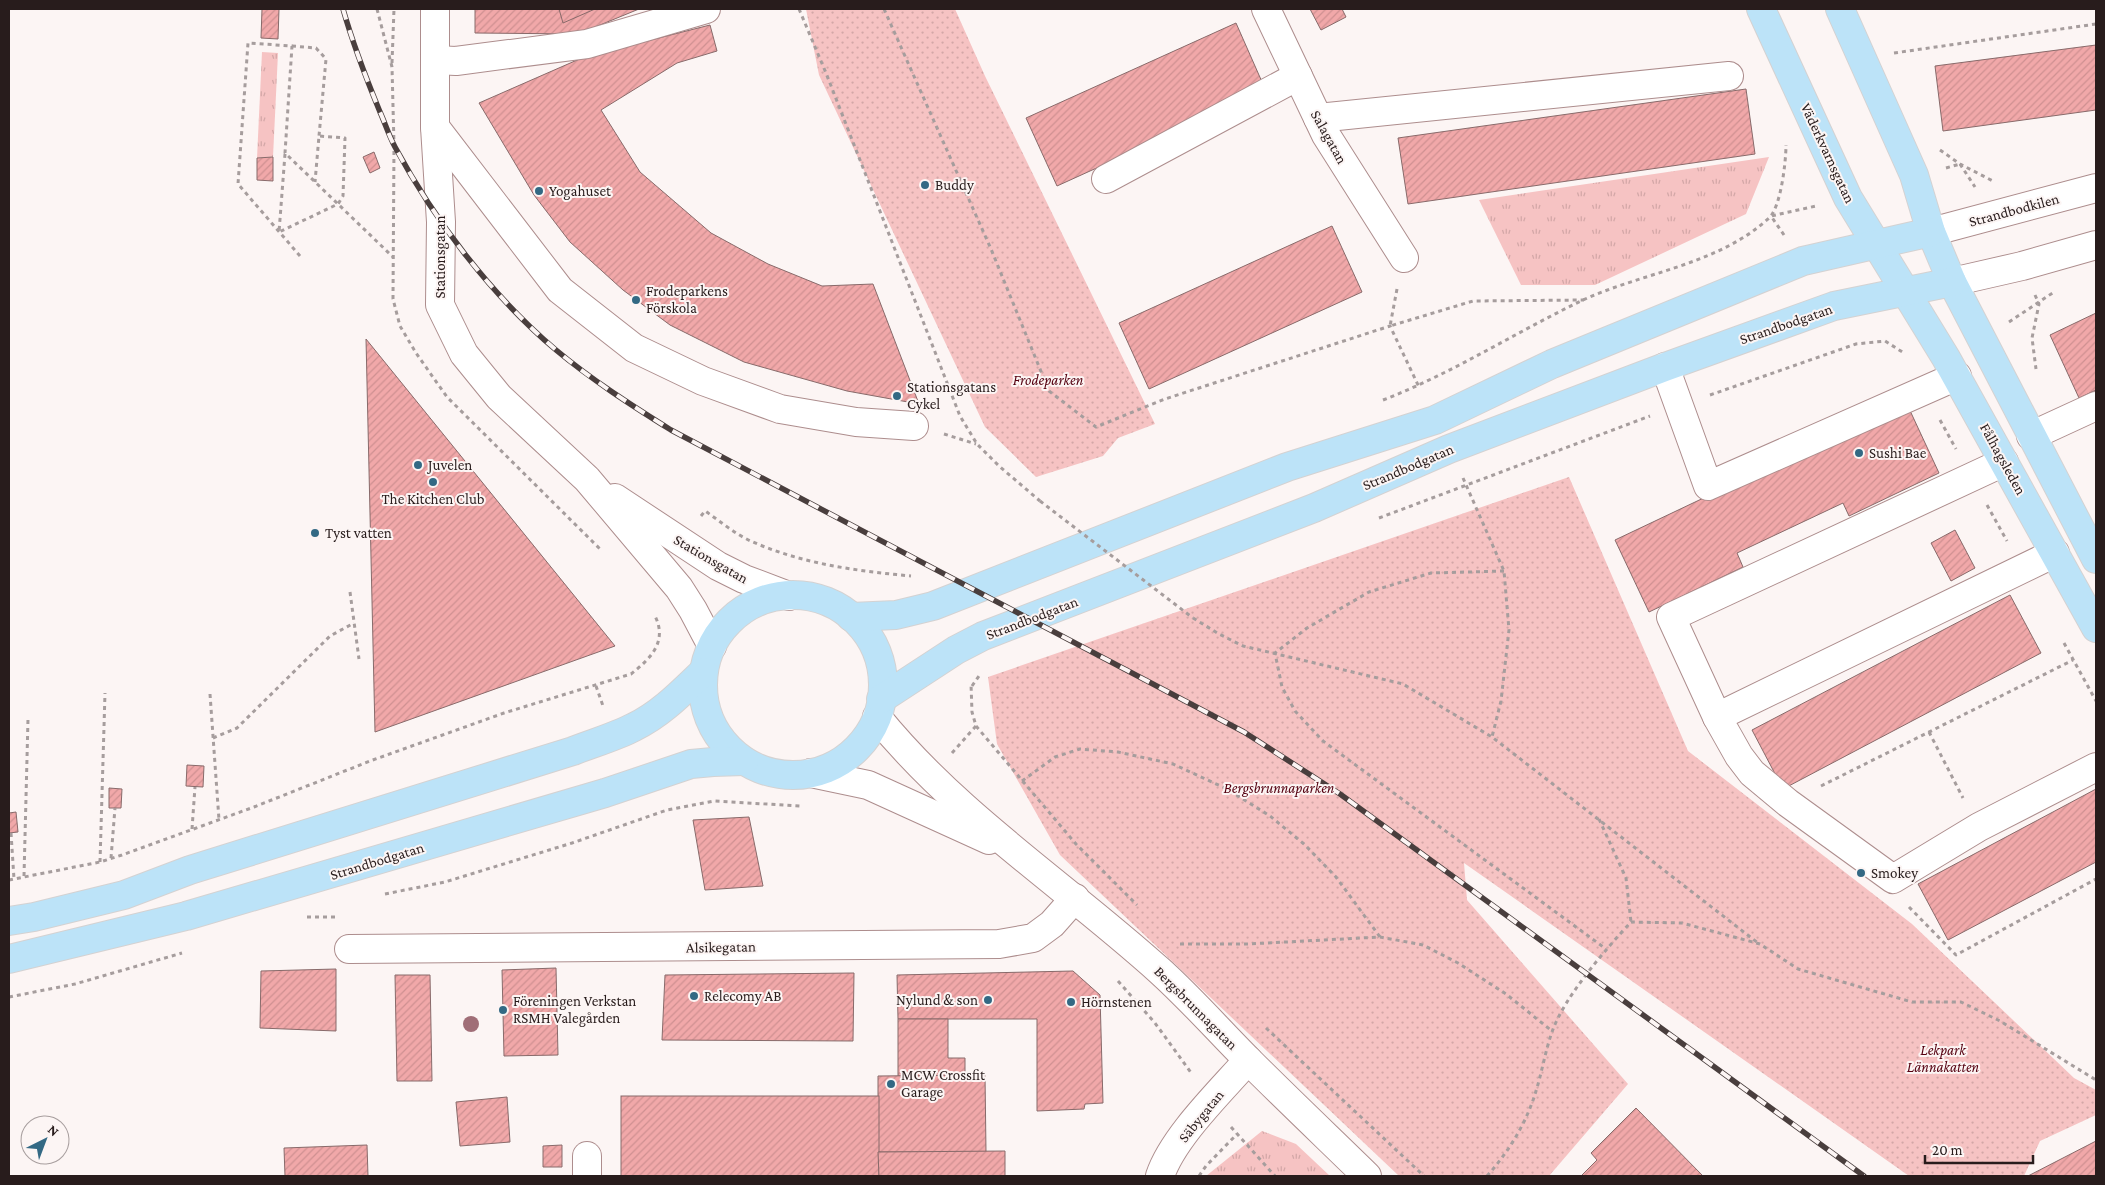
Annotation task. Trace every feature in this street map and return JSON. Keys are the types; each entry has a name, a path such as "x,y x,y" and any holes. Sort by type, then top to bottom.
{"main road":[{"name":"Väderkvarnsgatan","path":"1761,9 1848,198 1905,293"},
{"path":"1840,9 1914,175 1931,232 1952,282 2096,559"},
{"path":"851,617 896,615 933,606 1286,467 1435,420 1552,364 1803,261 1931,232"},
{"name":"Strandbodgatan","path":"879,708 944,658 983,636 1314,508 1450,449 1665,367 1834,306 1952,282"},
{"name":"Fålhagsleden","path":"1905,293 1957,376 2096,628"},
{"path":"789,596 822,600 851,617 862,628 877,654 881,669 879,708 869,733 858,747 844,759 828,768 811,773 796,775 767,772 744,761 726,745 708,715 704,697 703,672 712,646 731,620 744,610 766,600 789,596"},
{"path":"9,921 34,917 124,895 190,870 573,751 633,728 653,716 703,672"},
{"name":"Strandbodgatan","path":"9,959 186,916 605,793 691,764 744,761"}],"street":[{"name":"Stationsgatan","path":"435,9 435,126 441,222 440,305 464,354 499,397 587,479 679,588 712,646"},
{"path":"435,60 456,60 586,44 706,9"},
{"name":"Salagatan","path":"1266,9 1326,135 1404,258"},
{"path":"1106,179 1298,76"},
{"path":"1318,118 1729,76"},
{"path":"435,126 560,290 634,348 703,381 780,409 856,422 914,426"},
{"name":"Strandbodkilen","path":"1931,232 2096,188"},
{"path":"1952,282 2096,246"},
{"path":"1665,367 1708,486 1957,376"},
{"path":"2031,436 2096,406"},
{"path":"2004,462 1671,617 1718,717 1739,756 1752,773 1788,803 1893,879 1979,827 2096,766"},
{"name":"Stationsgatan","path":"587,479 718,566 744,579 789,596"},
{"path":"1718,717 2055,554"},
{"name":"Bergsbrunnagatan","path":"879,708 901,747 931,778 1015,852 1075,898 1162,972 1248,1060 1367,1176"},
{"name":"Bergsbrunnagatan","path":"811,773 868,785 1015,852"},
{"name":"Alsikegatan","path":"349,949 999,944 1033,938 1052,924 1075,898"},
{"name":"Säbygatan","path":"1160,1176 1164,1165 1183,1136 1248,1060"}],"path":[{"path":"392,67 394,9"},
{"path":"799,9 826,73 960,416 977,444 999,466 1040,501 1193,618 1219,634 1243,646 1403,684 1492,737 1760,944 1798,969 1902,1000 1912,1002 1961,1002 2000,1021 2096,1080"},
{"path":"884,9 992,249 1049,391 1096,427 1166,399 1473,301 1584,300"},
{"path":"1862,58 2096,24"},
{"path":"300,256 238,184 248,43 316,48 326,59 315,182"},
{"path":"279,232 292,46"},
{"path":"279,232 338,204 343,196 345,138 319,136"},
{"path":"1374,403 1419,386 1584,300 1721,250 1743,237 1771,216 1784,181 1786,146 1784,139"},
{"path":"285,153 393,257"},
{"path":"1960,164 1994,215"},
{"path":"1404,258 1390,326 1419,386"},
{"path":"2022,266 2039,304 2032,338 2036,372"},
{"path":"1856,344 1885,341 1905,354"},
{"path":"1450,449 1504,571 1509,630 1501,701 1492,737"},
{"path":"1275,653 1307,628 1369,592 1431,573 1504,571"},
{"path":"350,592 359,659"},
{"path":"9,880 100,862 219,820 370,761 495,716 631,674 649,661 658,644 659,624 653,610"},
{"path":"213,738 237,728 330,636 354,623"},
{"path":"1275,653 1282,687 1295,711 1323,741 1606,949"},
{"path":"1788,803 2073,660"},
{"path":"100,862 105,693"},
{"path":"210,694 219,820"},
{"path":"24,876 28,719"},
{"path":"1928,732 1979,827"},
{"path":"1022,781 1055,757 1080,749 1118,752 1173,764 1226,789 1270,816 1304,844 1336,877 1380,938"},
{"path":"192,829 195,787"},
{"path":"384,894 445,882 572,844 667,810 714,801 805,806"},
{"path":"111,858 114,808"},
{"path":"1599,818 1626,878 1631,922"},
{"path":"10,833 14,879"},
{"path":"1893,879 1908,906 1956,955 2096,880"},
{"path":"299,919 324,912"},
{"path":"1486,1176 1516,1136 1536,1094 1552,1031 1567,1002 1606,949 1631,922 1682,923 1760,944"},
{"path":"1176,944 1248,944 1380,938 1423,945 1458,963 1506,994 1552,1031"},
{"path":"9,997 75,984 191,950"},
{"path":"1114,976 1155,1023 1192,1074"},
{"path":"1232,1128 1276,1176"},
{"path":"1199,1176 1206,1166 1237,1134"}],"green space":[{"name":"Frodeparken","path":"806,9 955,9 985,76 1155,424 1118,438 1103,456 1036,477 985,427 819,75"},
{"path":"262,52 278,53 273,157 257,158"},
{"path":"1769,157 1746,214 1595,285 1521,285 1479,200"},
{"name":"Bergsbrunnaparken","path":"1569,477 1688,751 1912,924 2074,1078 2096,1090 2096,1115 2040,1141 2024,1176 1909,1176 1464,863 1467,900 1628,1084 1549,1176 1399,1176 1060,855 997,744 988,677"},
{"path":"1262,1131 1296,1144 1330,1176 1206,1176"}],"building":[{"path":"262,9 279,9 278,39 261,38"},
{"path":"475,9 639,9 578,34 475,33"},
{"path":"559,9 595,9 563,23"},
{"path":"1310,9 1342,9 1346,17 1321,30"},
{"path":"1236,23 1266,91 1057,186 1026,118"},
{"path":"710,25 717,51 677,63 601,110 640,172 711,233 768,264 822,286 873,284 919,404 847,391 744,362 670,325 623,290 570,242 534,195 479,103 584,57"},
{"path":"2096,45 2096,110 1943,131 1935,66"},
{"path":"1746,89 1755,154 1408,204 1398,138"},
{"path":"374,152 380,168 370,173 363,157"},
{"path":"273,157 273,181 257,180 257,158"},
{"path":"1332,226 1362,292 1149,389 1119,323"},
{"path":"2096,313 2096,390 2079,398 2050,335"},
{"name":"Juvelen","path":"366,339 615,646 375,732"},
{"path":"1906,402 1939,473 1849,516 1843,503 1737,553 1743,567 1649,612 1615,540"},
{"path":"1955,530 1975,568 1951,581 1931,543"},
{"path":"2010,595 2041,653 1783,789 1752,730"},
{"path":"187,765 204,766 203,787 186,786"},
{"path":"109,788 122,789 121,808 109,808"},
{"path":"2096,789 2096,862 1948,940 1918,884"},
{"path":"16,812 18,832 9,833 9,813"},
{"path":"749,817 763,886 705,890 693,820"},
{"path":"556,968 558,1055 504,1056 502,970"},
{"path":"336,969 336,1031 260,1028 261,971"},
{"path":"1073,971 1100,995 1103,1103 1085,1104 1084,1109 1037,1111 1037,1019 898,1019 897,975"},
{"path":"854,973 853,1041 662,1040 665,975"},
{"path":"395,975 430,975 432,1081 397,1081"},
{"path":"898,1019 948,1019 948,1058 965,1058 965,1076 898,1076"},
{"path":"985,1075 986,1152 878,1152 878,1076"},
{"path":"621,1096 879,1096 879,1176 621,1176"},
{"path":"507,1097 510,1142 460,1146 456,1102"},
{"path":"1636,1108 1703,1176 1581,1176 1597,1160 1591,1153"},
{"path":"2096,1141 2096,1176 2028,1176"},
{"path":"367,1145 368,1176 285,1176 284,1148"},
{"path":"562,1145 562,1167 543,1167 543,1146"},
{"path":"1005,1151 1005,1176 879,1176 878,1152"}],"railway":[{"path":"343,9 360,61 391,138 428,202 466,256 509,305 532,329 584,372 671,430 1244,732 1340,794 1864,1176"}],"place":[{"name":"Buddy","path":"925,185"},
{"name":"Yogahuset","path":"539,191"},
{"name":"Frodeparkens Förskola","path":"636,300"},
{"name":"Stationsgatans Cykel","path":"897,396"},
{"name":"Sushi Bae","path":"1859,453"},
{"name":"Juvelen","path":"418,465"},
{"name":"The Kitchen Club","path":"433,482"},
{"name":"Tyst vatten","path":"315,533"},
{"name":"Smokey","path":"1861,873"},
{"name":"Relecomy AB","path":"694,996"},
{"name":"Nylund & son","path":"988,1000"},
{"name":"Hörnstenen","path":"1071,1002"},
{"name":"Föreningen Verkstan RSMH Valegården","path":"503,1010"},
{"name":"MCW Crossfit Garage","path":"891,1084"}],"park label":[{"name":"Lekpark Lännakatten","path":"1943,1058"}]}
